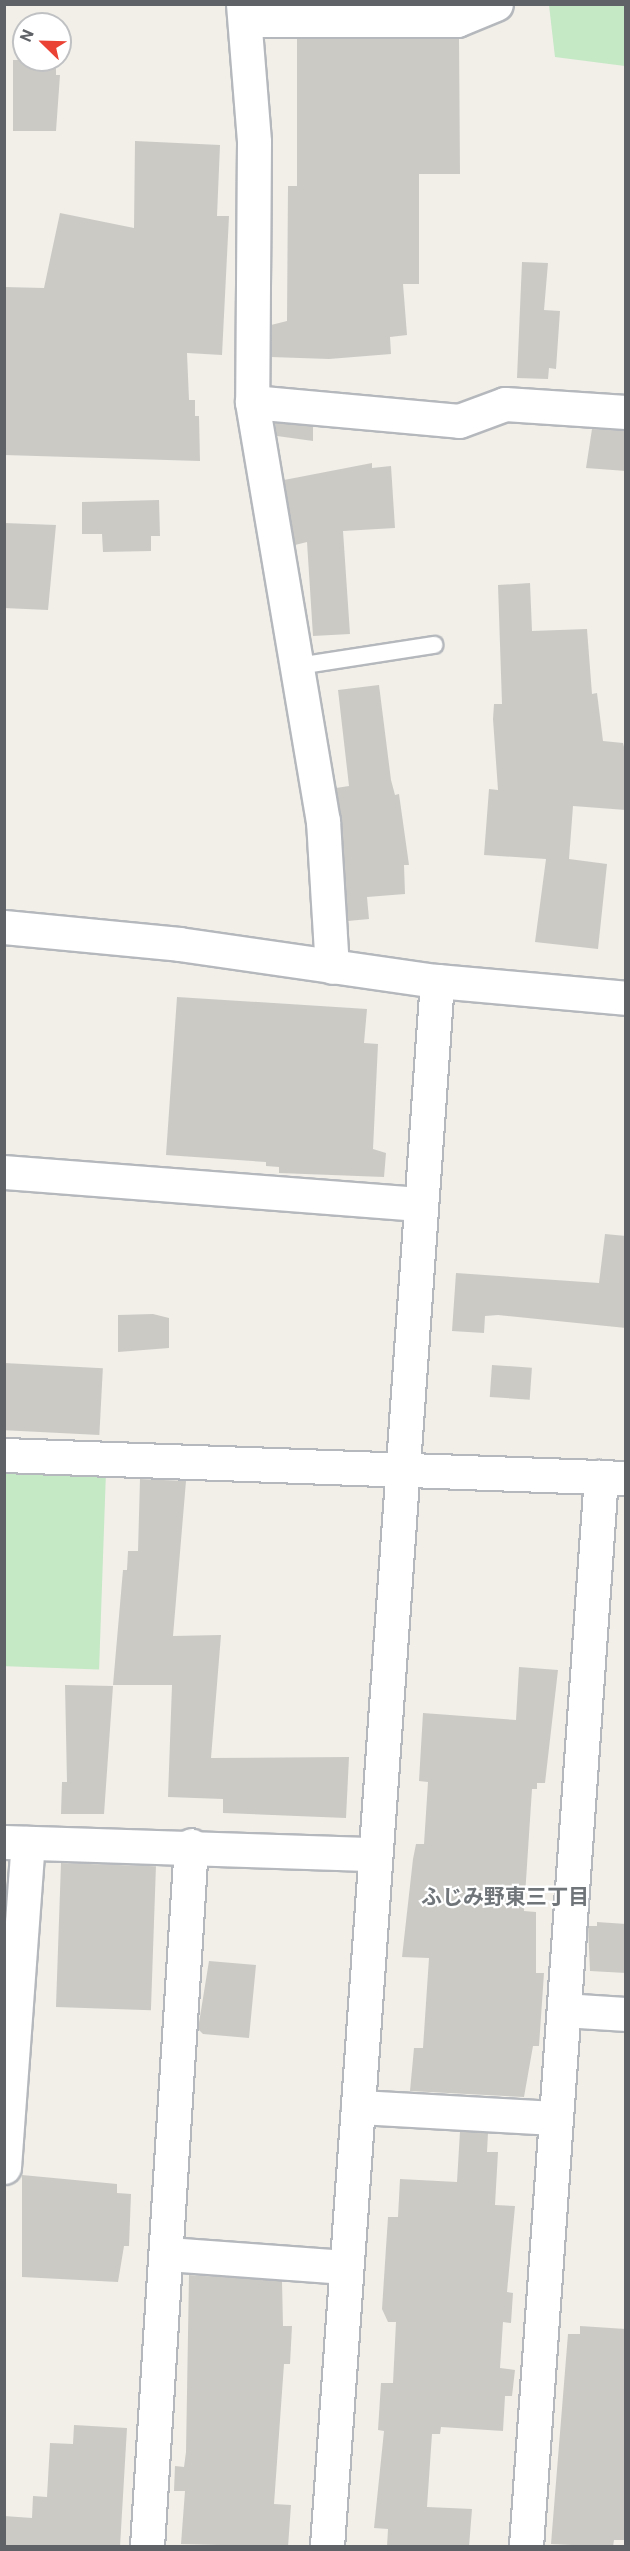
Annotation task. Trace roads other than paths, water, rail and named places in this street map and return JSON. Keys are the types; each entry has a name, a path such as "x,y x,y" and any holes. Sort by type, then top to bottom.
{"street":[{"path":"332,967 323,821 252,402 254,142 244,12 458,20 495,4"},
{"path":"252,402 459,421 506,404 626,412"},
{"path":"4,927 180,944 437,981 626,998"},
{"path":"327,2547 374,1854 404,1470 419,1204 437,981"},
{"path":"4,1172 419,1204"},
{"path":"4,1455 613,1478 564,2010 526,2547"},
{"path":"4,2167 16,1843 191,1845 374,1854"},
{"path":"147,2547 191,1845"},
{"path":"564,2010 626,2014"},
{"path":"358,2107 556,2118"},
{"path":"167,2254 346,2267"}],"lane":[{"path":"298,666 434,645"}],"district":[{"name":"ふじみ野東三丁目","path":"505,1897"}]}
